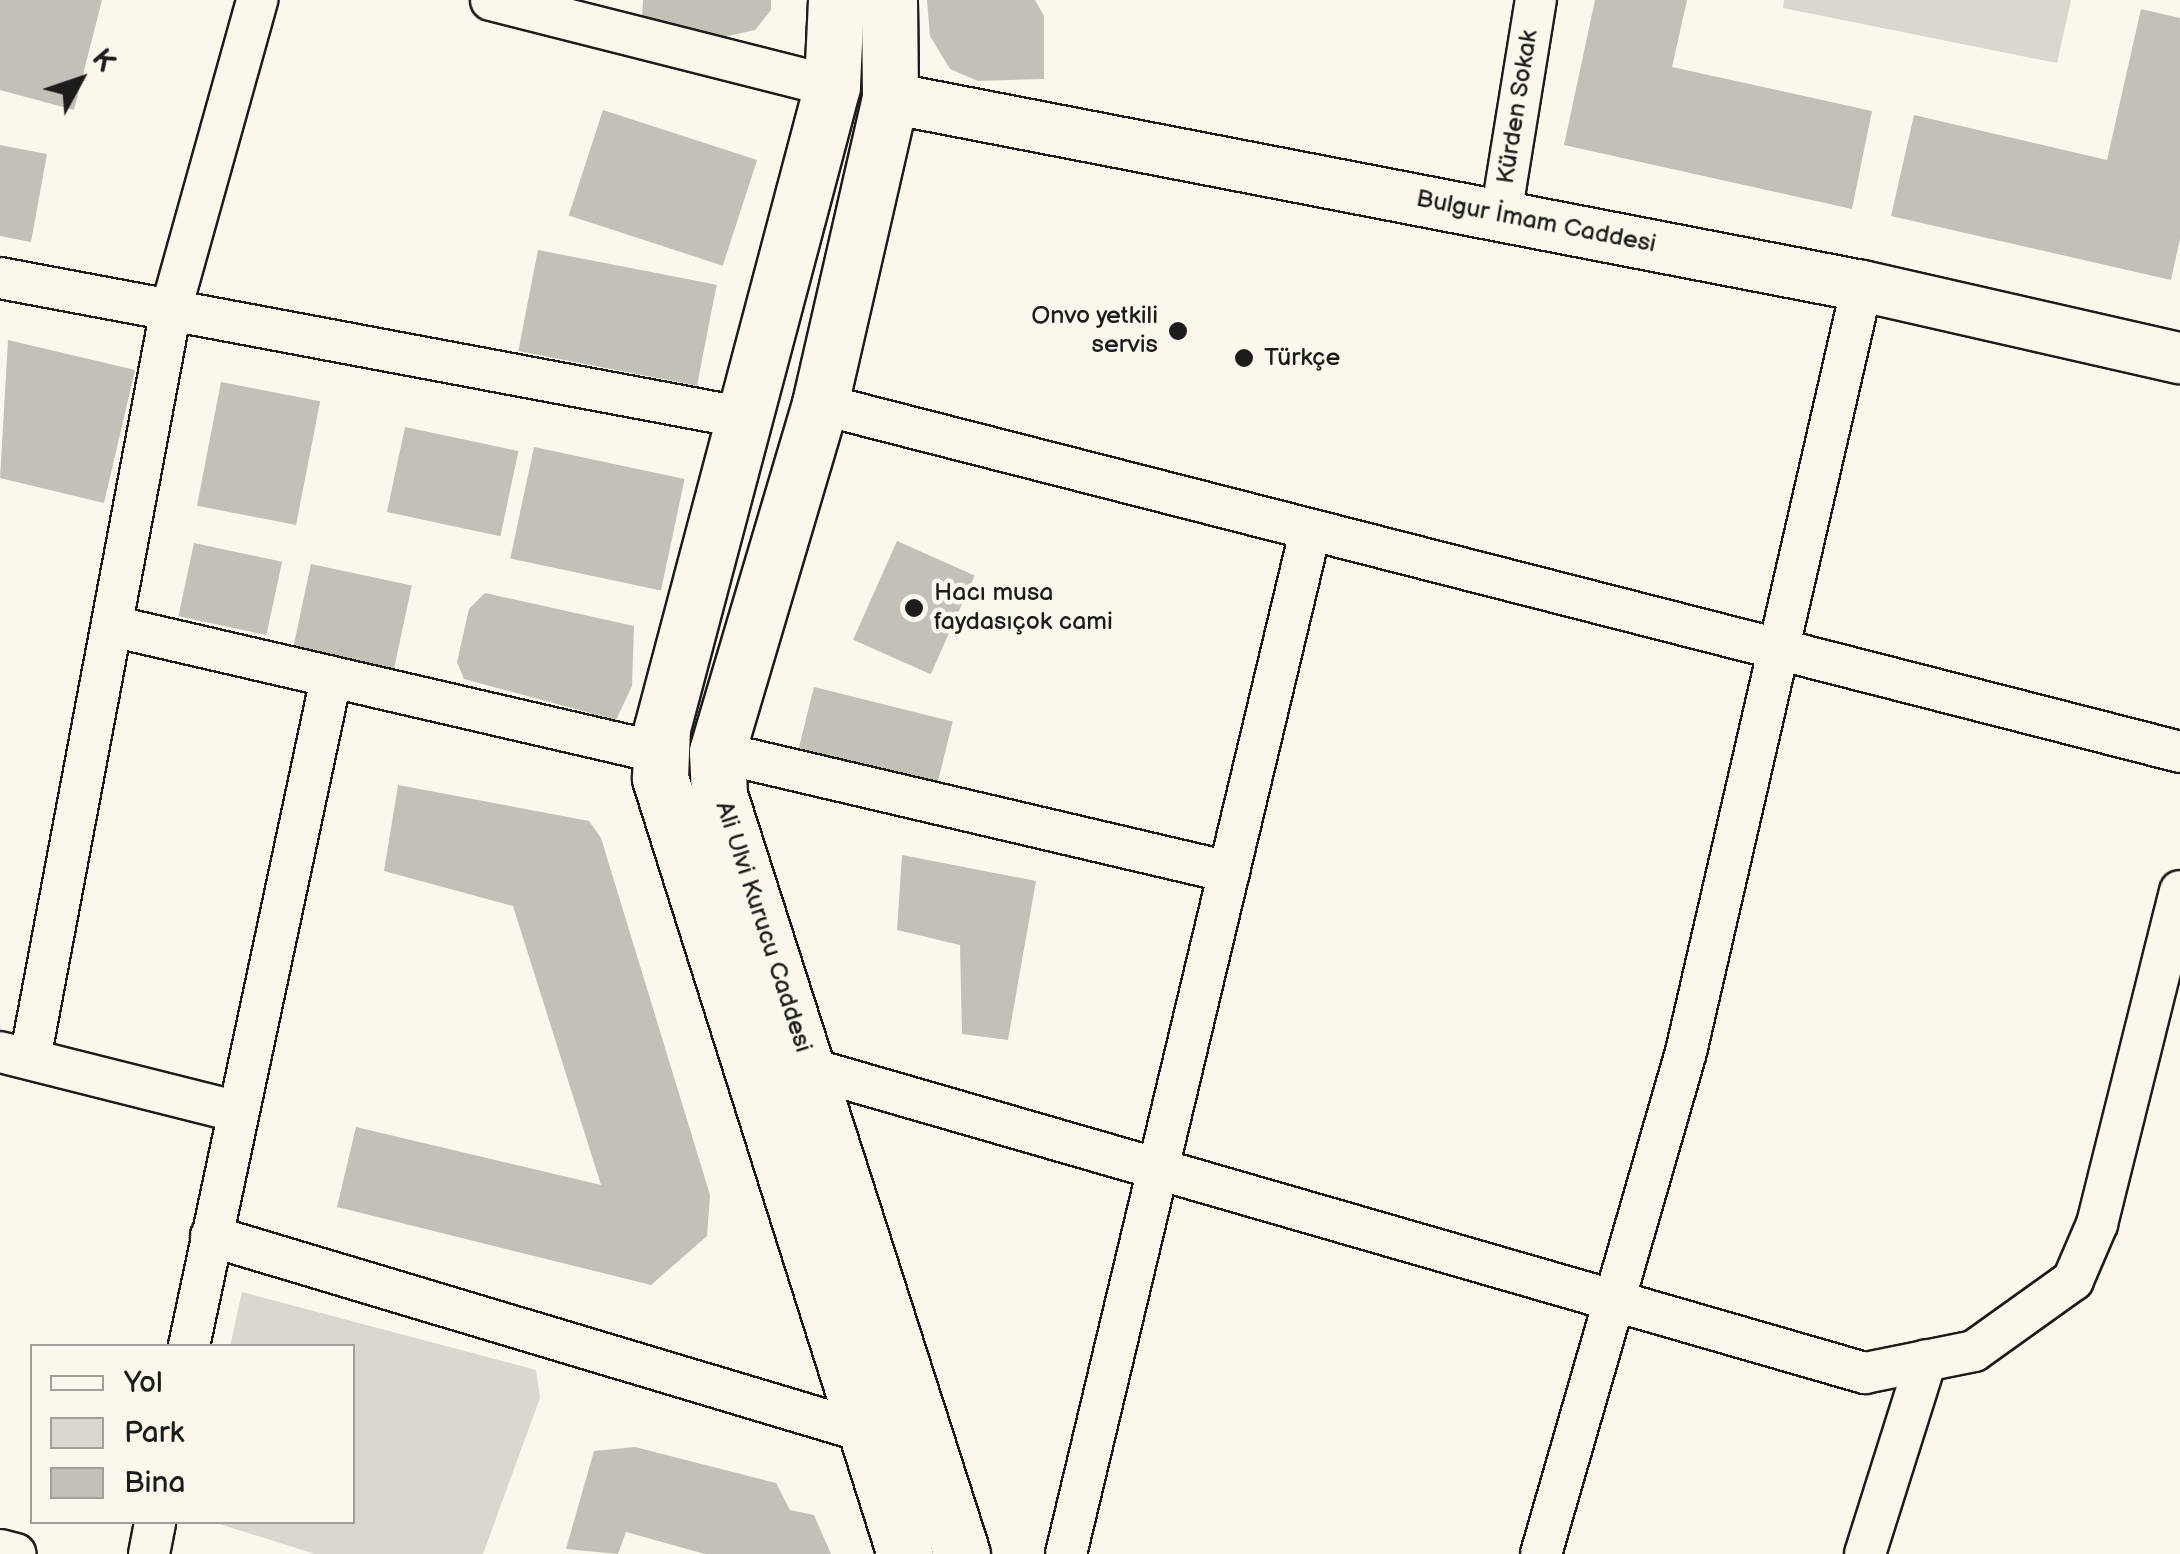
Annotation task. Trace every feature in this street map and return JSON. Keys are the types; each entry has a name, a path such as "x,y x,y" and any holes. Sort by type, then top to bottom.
{"main road":[{"name":"Ali Ulvi Kurucu Caddesi","path":"836,0 832,86 740,417 661,753 660,778 870,1433 905,1554"},
{"name":"Ali Ulvi Kurucu Caddesi","path":"889,0 890,98 820,404 716,752 720,795 962,1554"}],"street":[{"path":"235,1111 15,1056 112,626 171,309 257,0"},
{"path":"492,0 832,86"},
{"name":"Kürden Sokak","path":"1501,215 1536,0"},
{"name":"Bulgur İmam Caddesi","path":"890,98 1862,286 2180,358"},
{"path":"0,278 740,417"},
{"path":"1541,1554 1686,1052 1774,651 1862,286"},
{"path":"820,404 1310,536 2180,752"},
{"path":"1066,1554 1310,536"},
{"path":"112,626 330,683 661,753"},
{"path":"189,1344 235,1111 330,683"},
{"path":"716,752 1229,872"},
{"path":"808,1068 1865,1373 1974,1351 2073,1280 2097,1224 2175,939 2180,891"},
{"path":"211,1236 870,1433"},
{"path":"1864,1554 1926,1360"},
{"path":"149,1554 155,1524"},
{"path":"0,1550 16,1554"}],"green space":[{"path":"1784,0 2071,0 2057,63 1783,8"},
{"path":"242,1292 536,1370 540,1398 483,1554 315,1554 219,1524 355,1524 355,1344 230,1344"}],"building":[{"path":"0,0 102,0 74,110 0,90"},
{"path":"643,0 771,0 771,10 755,30 719,38 642,19"},
{"path":"927,0 1035,0 1044,16 1044,79 978,81 950,69 930,36"},
{"path":"1595,0 1687,0 1672,67 1872,111 1852,209 1564,145"},
{"path":"2141,9 2180,18 2180,239 2171,280 1891,216 1914,115 2107,160"},
{"path":"603,110 757,160 723,266 569,216"},
{"path":"0,145 47,154 31,242 0,236"},
{"path":"538,250 717,285 697,386 518,351"},
{"path":"8,340 135,370 104,503 0,478"},
{"path":"221,382 320,401 296,525 197,506"},
{"path":"405,427 518,451 500,536 387,512"},
{"path":"534,447 685,479 661,591 510,559"},
{"name":"Hacı musa faydasıçok cami","path":"897,541 975,576 931,674 853,640"},
{"path":"194,543 282,562 266,635 178,616"},
{"path":"311,564 412,585 393,671 293,650"},
{"path":"485,593 634,626 632,686 616,720 464,679 457,662 469,609"},
{"path":"814,687 953,722 938,783 799,748"},
{"path":"398,785 589,821 601,838 710,1195 707,1236 651,1285 337,1207 356,1127 601,1185 513,906 384,871"},
{"path":"902,855 1036,881 1008,1040 962,1034 960,945 897,930"},
{"path":"635,1447 776,1483 790,1510 814,1515 831,1554 705,1554 626,1532 618,1554 566,1549 594,1451"}],"place":[{"name":"Onvo yetkili servis","path":"1178,331"},
{"name":"Türkçe","path":"1244,358"},
{"name":"Hacı musa faydasıçok cami","path":"914,608"}]}
